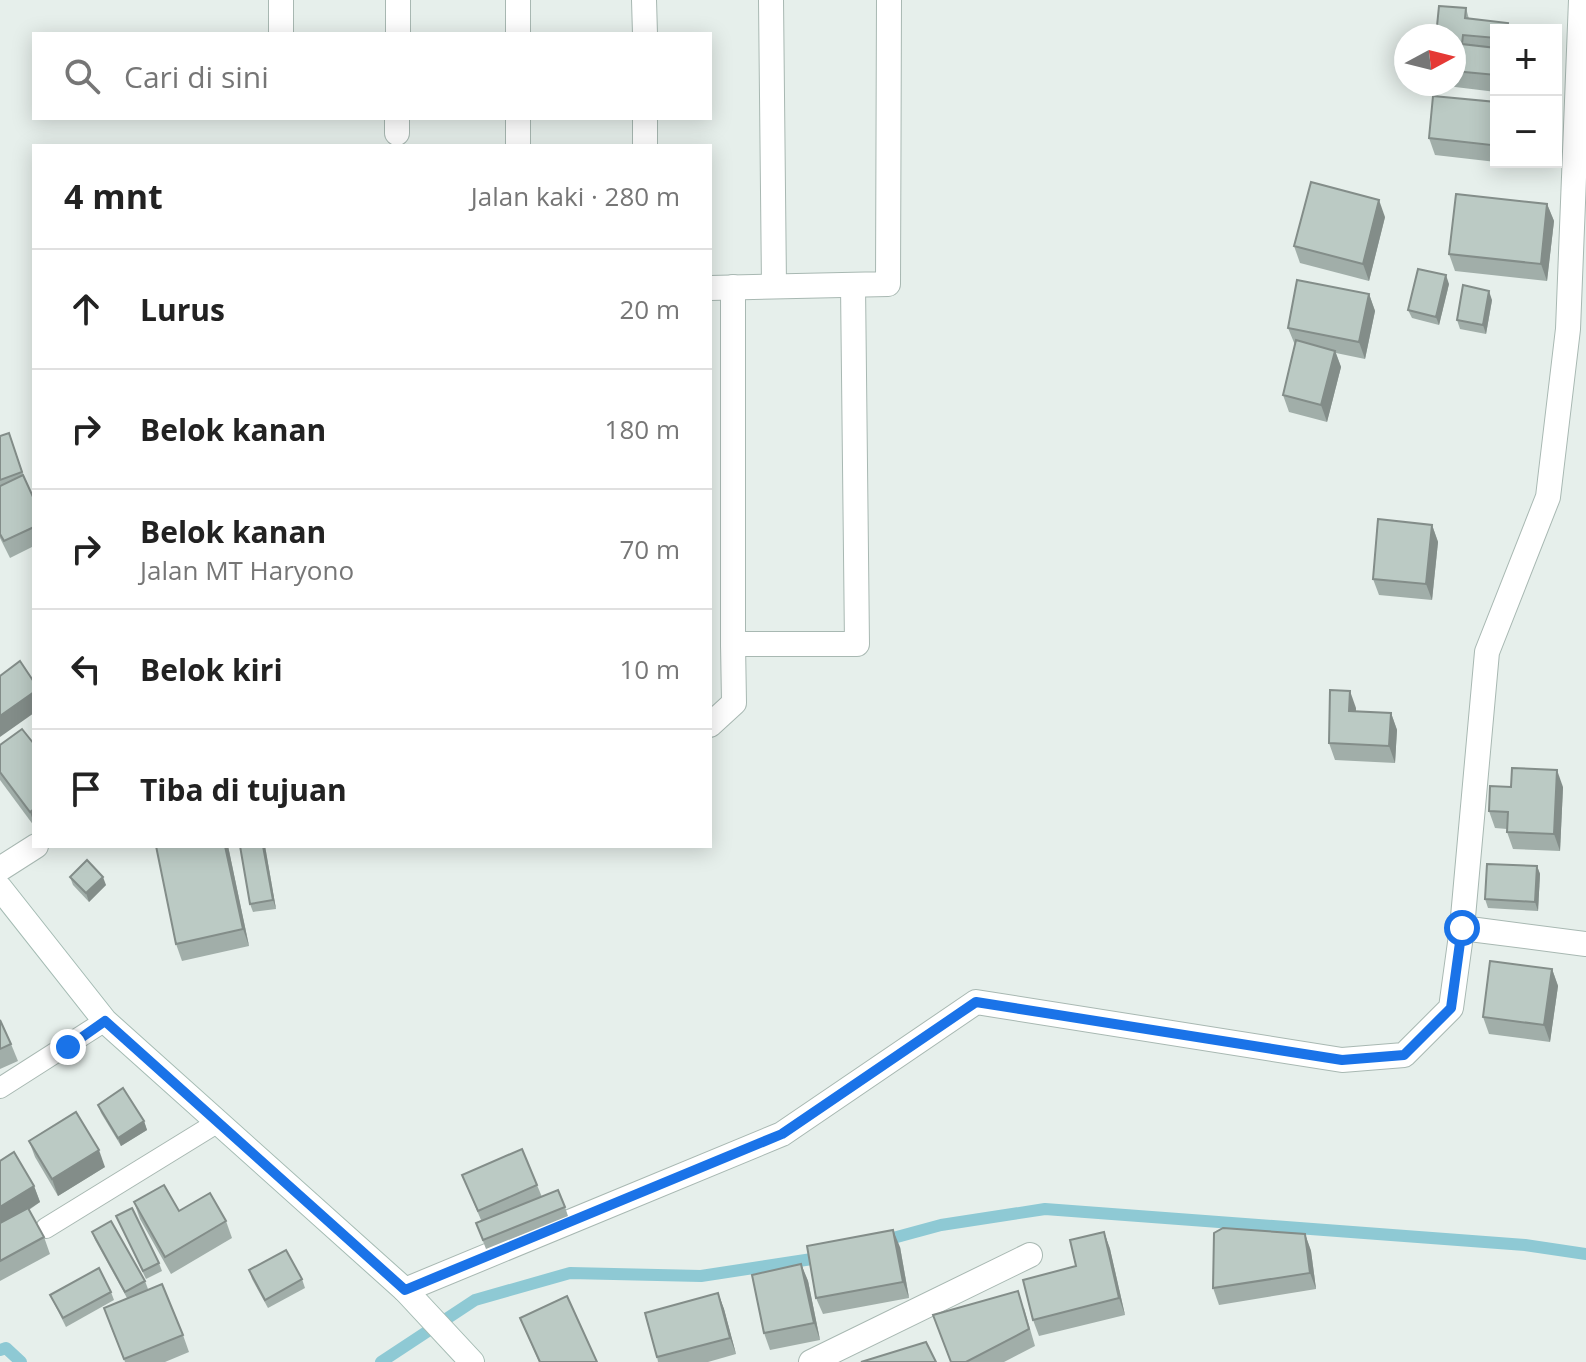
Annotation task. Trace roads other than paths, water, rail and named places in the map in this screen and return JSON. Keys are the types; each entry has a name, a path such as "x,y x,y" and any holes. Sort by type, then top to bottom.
{"street":[{"path":"281,0 281,32"},
{"path":"398,0 398,32"},
{"path":"518,0 518,32"},
{"path":"644,0 645,32"},
{"path":"771,0 774,286"},
{"path":"712,723 734,703 721,287 888,284 889,0"},
{"path":"405,1290 782,1134 976,1002 1342,1060 1404,1055 1451,1008 1462,928 1487,652 1548,497 1558,423 1568,329 1581,0"},
{"path":"518,120 518,144"},
{"path":"645,120 645,144"},
{"path":"733,644 857,644 853,285"},
{"path":"0,869 33,848"},
{"path":"0,888 105,1021 215,1124 405,1290 472,1362"},
{"path":"1462,928 1586,944"},
{"path":"811,1362 1030,1255"}],"lane":[{"path":"0,1088 105,1021"},
{"path":"46,1228 215,1124"}],"waterway":[{"path":"882,1241 941,1225 1045,1209 1525,1245 1586,1254"},
{"path":"381,1362 475,1300 570,1273 701,1276 825,1257"},
{"path":"0,1350 6,1348 21,1362"}]}
